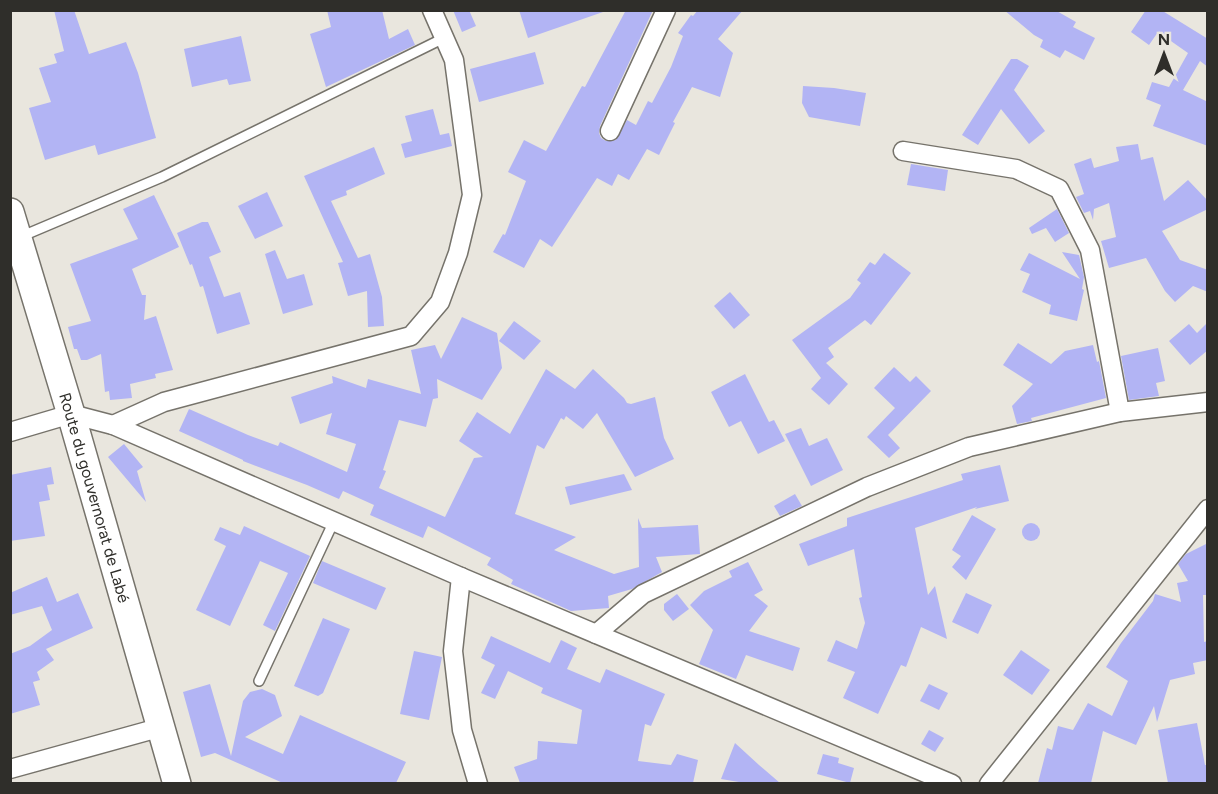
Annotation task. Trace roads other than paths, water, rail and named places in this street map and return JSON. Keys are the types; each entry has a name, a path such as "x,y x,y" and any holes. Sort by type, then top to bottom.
{"street":[{"path":"113,425 164,402 411,336 441,302 458,253 472,195 454,60 432,10"},
{"path":"610,131 666,10"},
{"path":"903,151 1016,169 1059,189 1090,250 1120,412"},
{"name":"Route du gouvernorat de Labé","path":"10,213 71,414 177,783"},
{"path":"596,634 643,594 867,487 969,447 1120,412 1208,402"},
{"path":"10,432 71,414 113,425 461,577 952,783"},
{"path":"989,783 1208,509"},
{"path":"461,577 453,651 462,730 478,783"},
{"path":"10,769 162,727"}],"lane":[{"path":"18,238 162,177 444,38"},
{"path":"259,681 334,521"}]}
